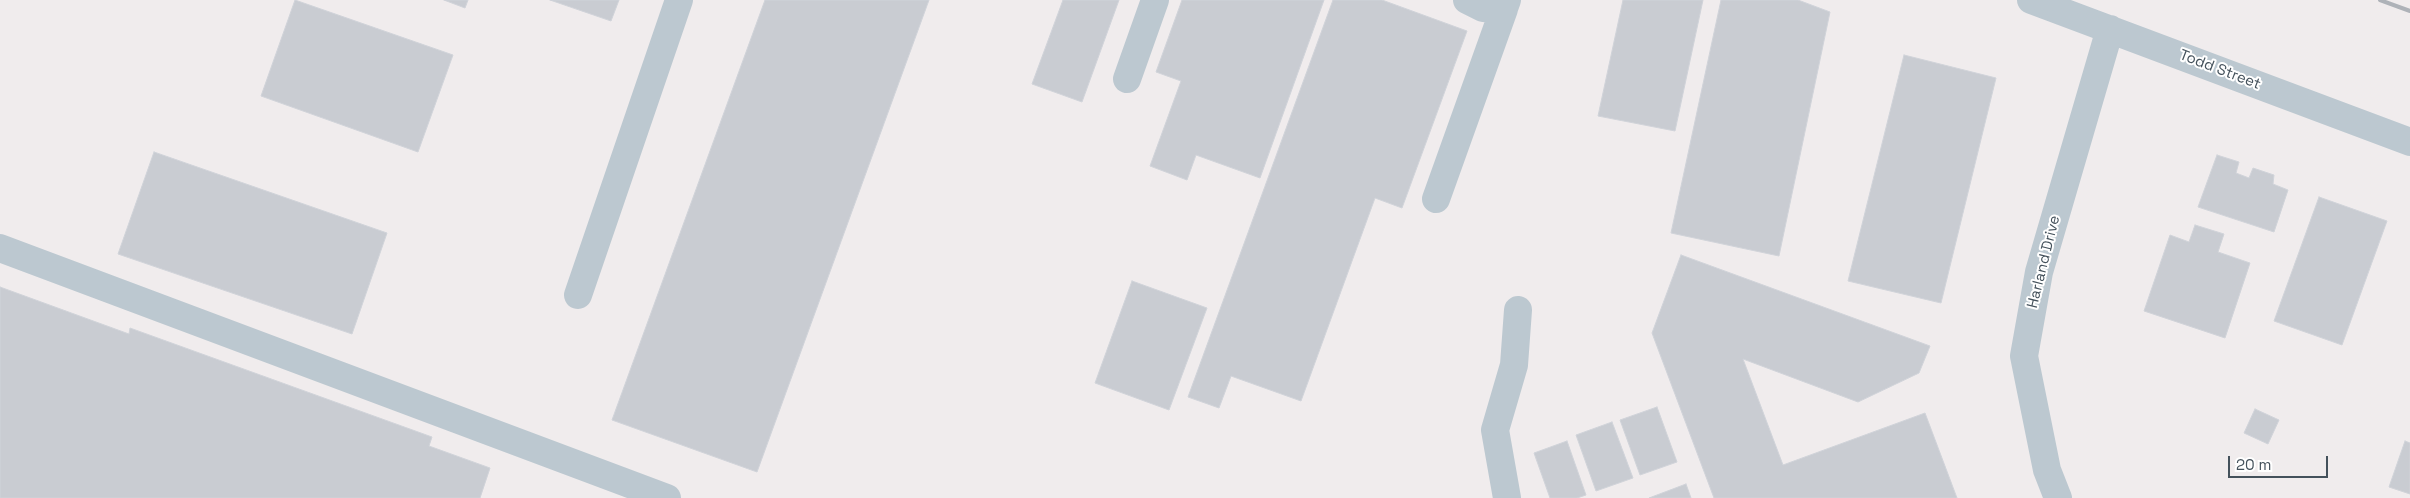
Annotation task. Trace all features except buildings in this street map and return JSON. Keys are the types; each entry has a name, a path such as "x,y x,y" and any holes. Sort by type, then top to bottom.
{"street":[{"path":"578,295 679,0"},
{"path":"1127,78 1155,0"},
{"path":"1436,199 1506,5 1483,8 1467,0"},
{"name":"Todd Street","path":"2031,0 2410,142"},
{"name":"Harland Drive","path":"2058,498 2047,470 2024,356 2039,272 2110,29"},
{"path":"0,248 667,498"},
{"path":"1507,498 1495,430 1514,365 1518,310"}],"railway":[{"path":"2380,0 2410,11"}]}
